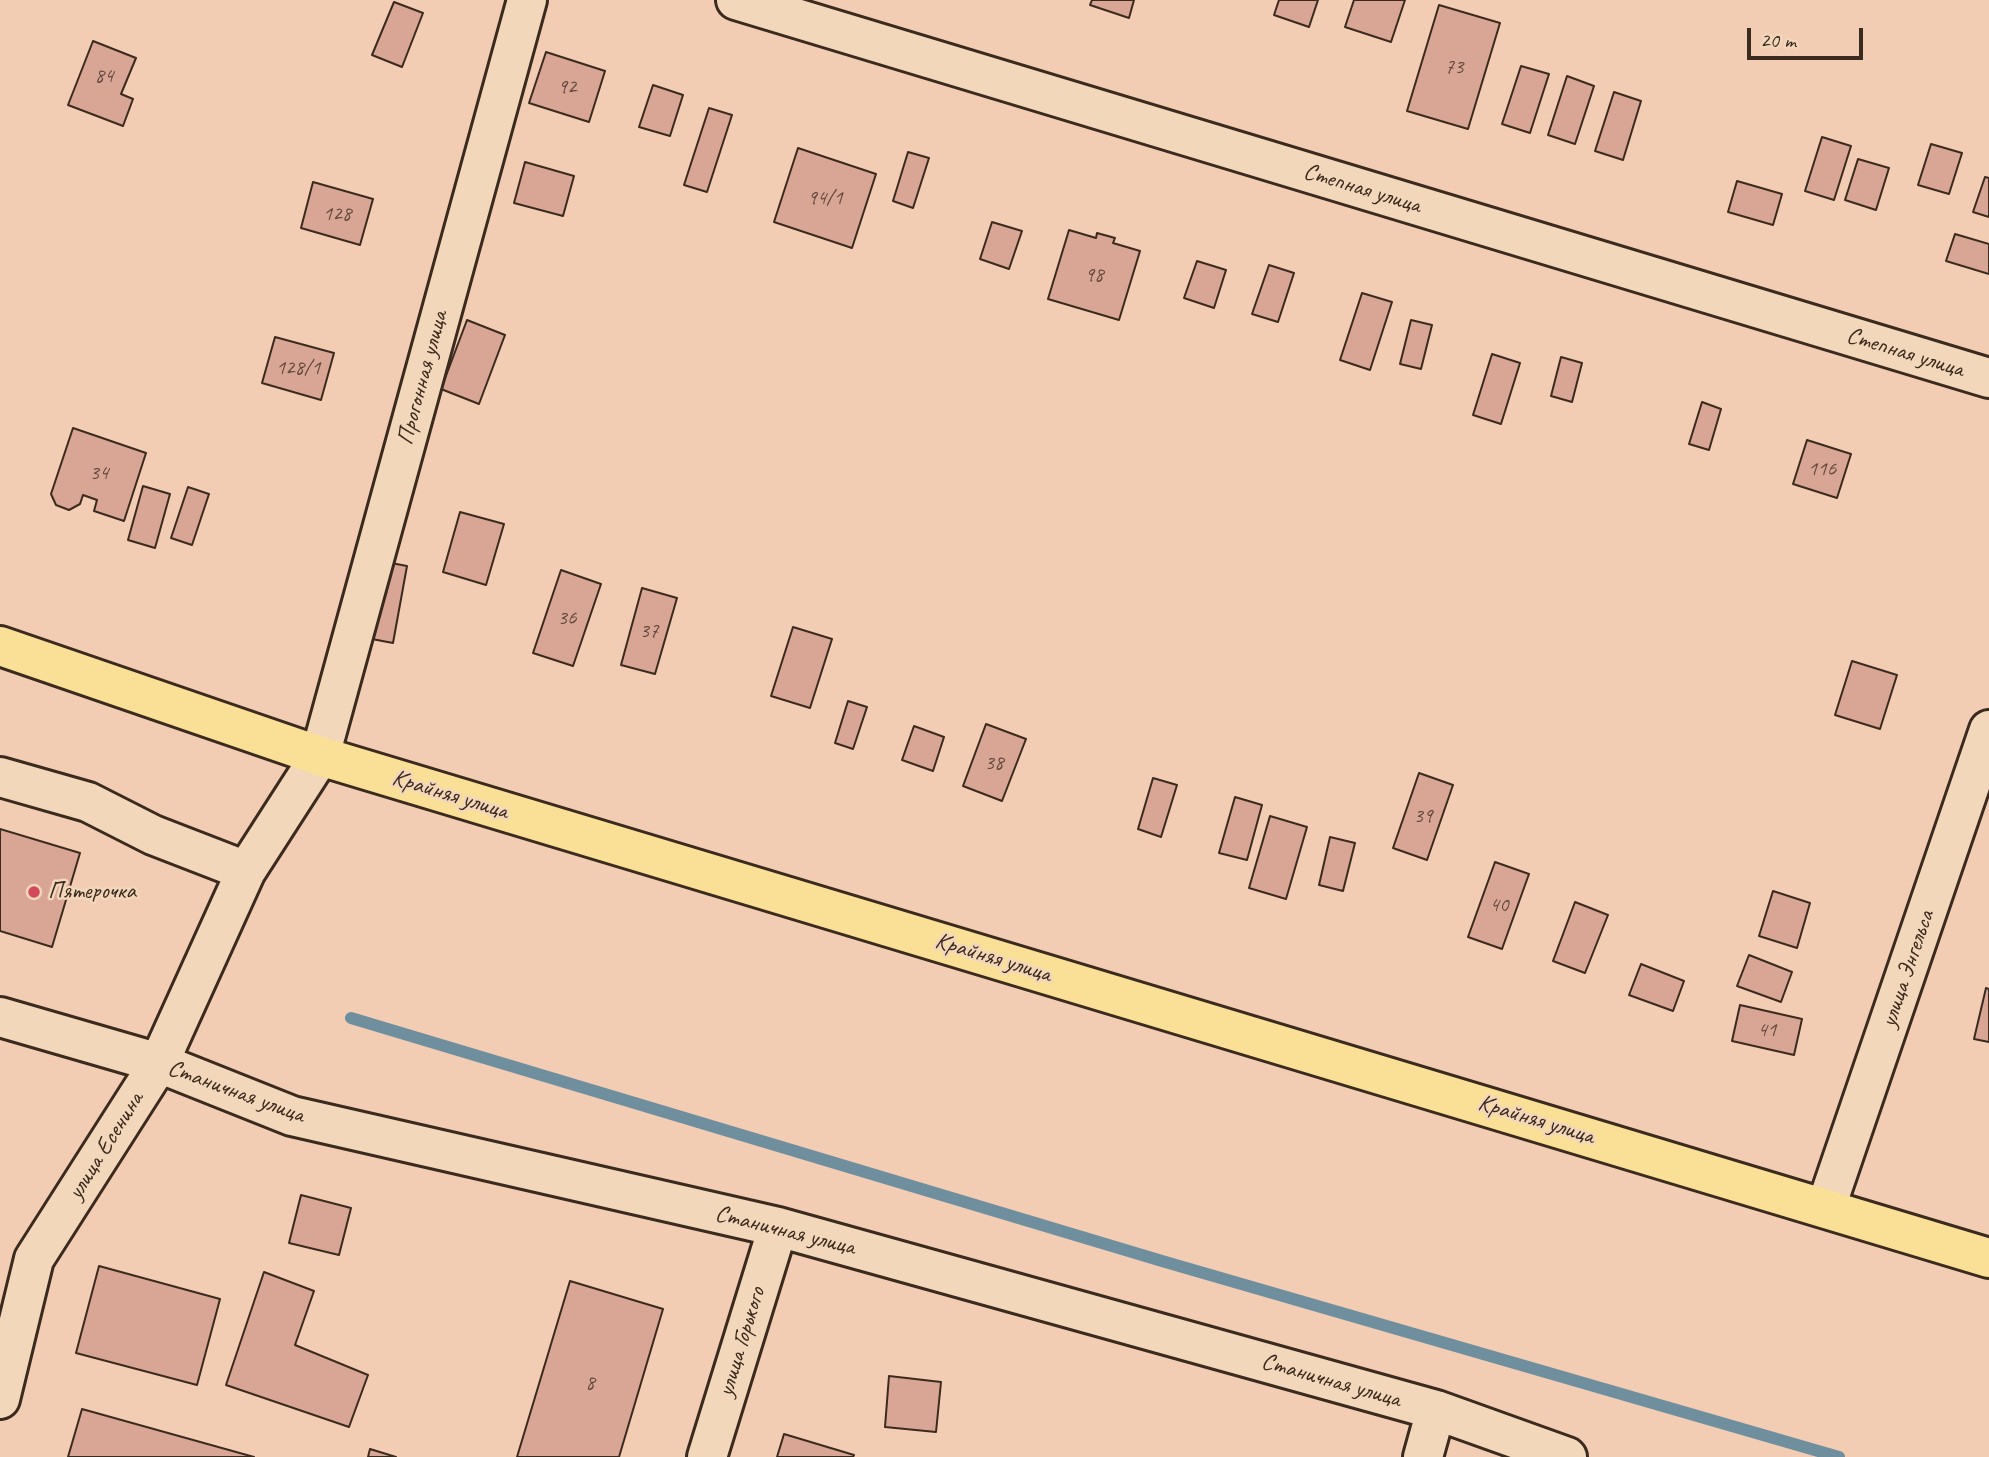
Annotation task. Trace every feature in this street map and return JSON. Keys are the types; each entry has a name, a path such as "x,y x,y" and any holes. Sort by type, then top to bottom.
{"main road":[{"name":"Крайняя улица","path":"0,646 320,756 1989,1258"}],"street":[{"name":"Прогонная улица","path":"320,756 527,0"},
{"name":"Степная улица","path":"736,0 1989,378"},
{"name":"улица Энгельса","path":"1826,1207 1989,730"},
{"name":"улица Есенина","path":"0,1399 34,1259 159,1063 246,871 320,756"},
{"path":"0,777 88,802 153,835 246,871"},
{"name":"Станичная улица","path":"0,1017 159,1063 292,1116 778,1227 1436,1410 1567,1457"},
{"name":"улица Горького","path":"707,1457 778,1227"},
{"path":"1423,1457 1436,1410"}],"building":[{"path":"1092,0 1134,0 1129,18 1090,5"},
{"path":"1279,0 1318,0 1309,27 1274,15"},
{"path":"1354,0 1405,0 1391,42 1345,27"},
{"path":"394,2 423,13 402,67 372,55"},
{"path":"1439,5 1500,23 1468,129 1407,111"},
{"path":"93,41 136,58 121,94 133,99 123,126 68,105"},
{"path":"546,52 605,71 589,122 529,103"},
{"path":"1521,66 1549,74 1530,133 1502,124"},
{"path":"1567,76 1594,86 1575,144 1548,135"},
{"path":"653,85 683,95 670,136 639,127"},
{"path":"1614,92 1641,101 1623,160 1595,151"},
{"path":"709,108 732,115 707,192 684,185"},
{"path":"1822,137 1851,146 1834,200 1805,191"},
{"path":"1931,144 1962,153 1949,194 1918,185"},
{"path":"798,148 876,174 852,248 774,222"},
{"path":"908,152 929,158 913,208 893,201"},
{"path":"1858,159 1889,168 1876,210 1845,200"},
{"path":"525,162 574,176 563,216 514,203"},
{"path":"1985,177 1989,178 1989,217 1973,212"},
{"path":"1737,181 1782,194 1773,225 1728,212"},
{"path":"313,182 373,199 360,245 301,228"},
{"path":"992,222 1022,231 1009,269 980,259"},
{"path":"1069,230 1096,238 1097,233 1115,238 1113,243 1140,251 1119,320 1048,299"},
{"path":"1955,234 1989,244 1989,274 1946,261"},
{"path":"1197,261 1226,270 1214,308 1184,298"},
{"path":"1269,265 1294,273 1278,322 1252,314"},
{"path":"1362,293 1392,302 1370,370 1340,360"},
{"path":"467,320 505,335 479,404 441,389"},
{"path":"1411,320 1432,325 1421,369 1400,364"},
{"path":"275,337 334,353 321,400 262,383"},
{"path":"1492,354 1520,363 1501,424 1473,415"},
{"path":"1561,357 1582,363 1572,402 1551,396"},
{"path":"1702,402 1721,409 1709,450 1689,444"},
{"path":"73,428 146,453 124,521 94,511 97,500 83,495 80,504 69,510 56,505 51,494"},
{"path":"1807,440 1851,454 1837,498 1793,484"},
{"path":"143,486 170,494 155,548 128,540"},
{"path":"188,487 209,494 192,545 171,538"},
{"path":"460,512 504,524 486,585 443,572"},
{"path":"370,559 407,566 393,643 356,636"},
{"path":"561,570 601,584 573,666 533,653"},
{"path":"642,588 677,598 655,674 621,665"},
{"path":"793,627 832,639 810,708 771,696"},
{"path":"1852,661 1897,675 1880,729 1835,715"},
{"path":"848,701 867,707 853,749 835,743"},
{"path":"986,724 1026,739 1002,801 963,786"},
{"path":"914,726 944,737 933,771 902,760"},
{"path":"1419,773 1453,785 1427,860 1393,848"},
{"path":"1153,778 1177,785 1161,837 1138,829"},
{"path":"1235,797 1262,805 1247,860 1219,853"},
{"path":"1270,816 1307,827 1286,899 1249,888"},
{"name":"Пятерочка","path":"0,829 80,853 52,947 0,931"},
{"path":"1330,837 1355,843 1343,891 1319,885"},
{"path":"1495,862 1529,874 1502,949 1468,937"},
{"path":"1773,891 1810,903 1797,948 1759,936"},
{"path":"1575,902 1608,915 1585,973 1553,961"},
{"path":"1749,955 1792,972 1781,1002 1737,986"},
{"path":"1641,964 1684,981 1673,1011 1629,995"},
{"path":"1986,988 1989,989 1989,1042 1974,1039"},
{"path":"1740,1005 1802,1019 1794,1055 1732,1041"},
{"path":"301,1195 351,1208 339,1255 289,1243"},
{"path":"99,1266 220,1299 197,1385 76,1353"},
{"path":"264,1272 314,1291 295,1345 368,1375 349,1427 226,1385"},
{"path":"570,1281 663,1309 619,1457 517,1457"},
{"path":"889,1376 941,1382 936,1432 885,1427"},
{"path":"82,1409 254,1457 68,1457"},
{"path":"784,1434 854,1455 777,1457"},
{"path":"370,1449 396,1457 368,1457"}],"waterway":[{"path":"351,1018 1162,1261 1839,1457"}],"place":[{"name":"Пятерочка","path":"34,892"}]}
